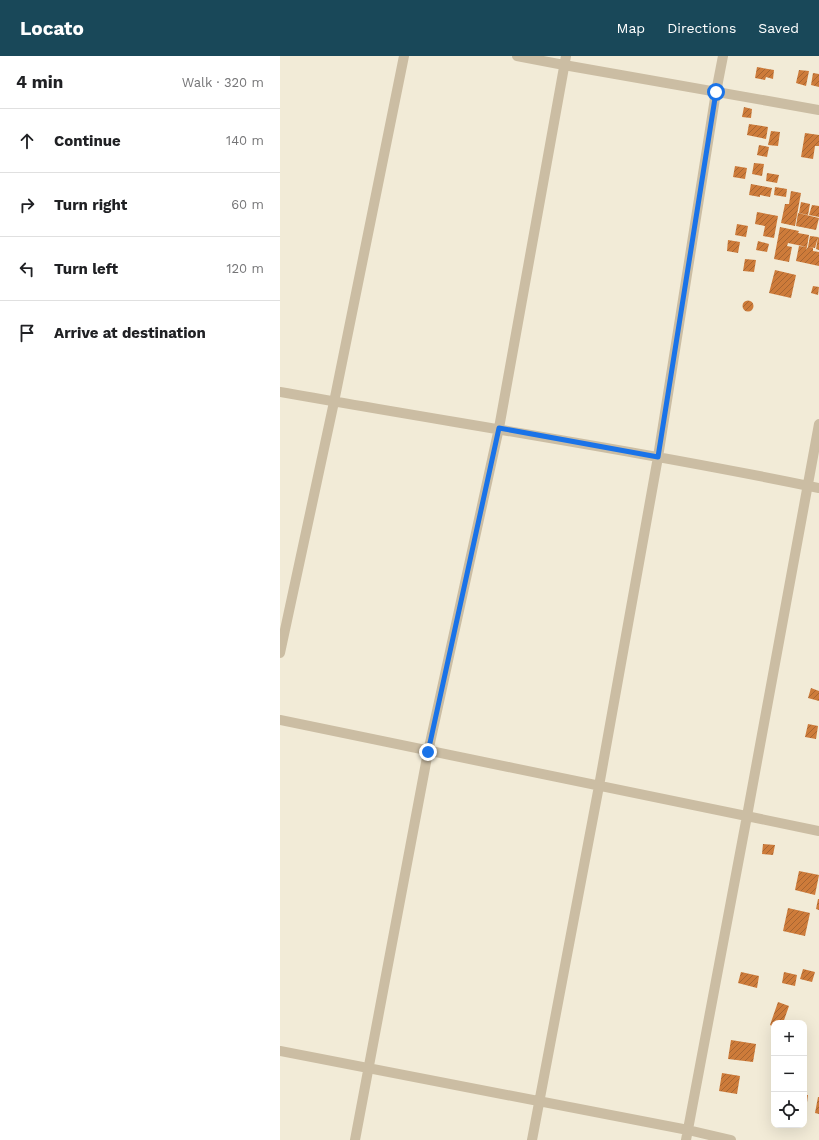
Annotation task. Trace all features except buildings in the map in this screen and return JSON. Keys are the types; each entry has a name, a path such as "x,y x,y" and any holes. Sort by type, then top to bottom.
{"street":[{"path":"280,653 334,402 404,56"},
{"path":"517,56 565,61 716,92 819,110"},
{"path":"532,1140 599,786 658,457 723,56"},
{"path":"355,1140 428,752 499,428 565,61"},
{"path":"280,392 499,428 819,488"},
{"path":"687,1135 819,424"},
{"path":"280,720 428,752 819,831"},
{"path":"280,1051 539,1101 687,1135 731,1140"}],"route":[{"path":"428,752 499,428 658,457 716,92"}]}
